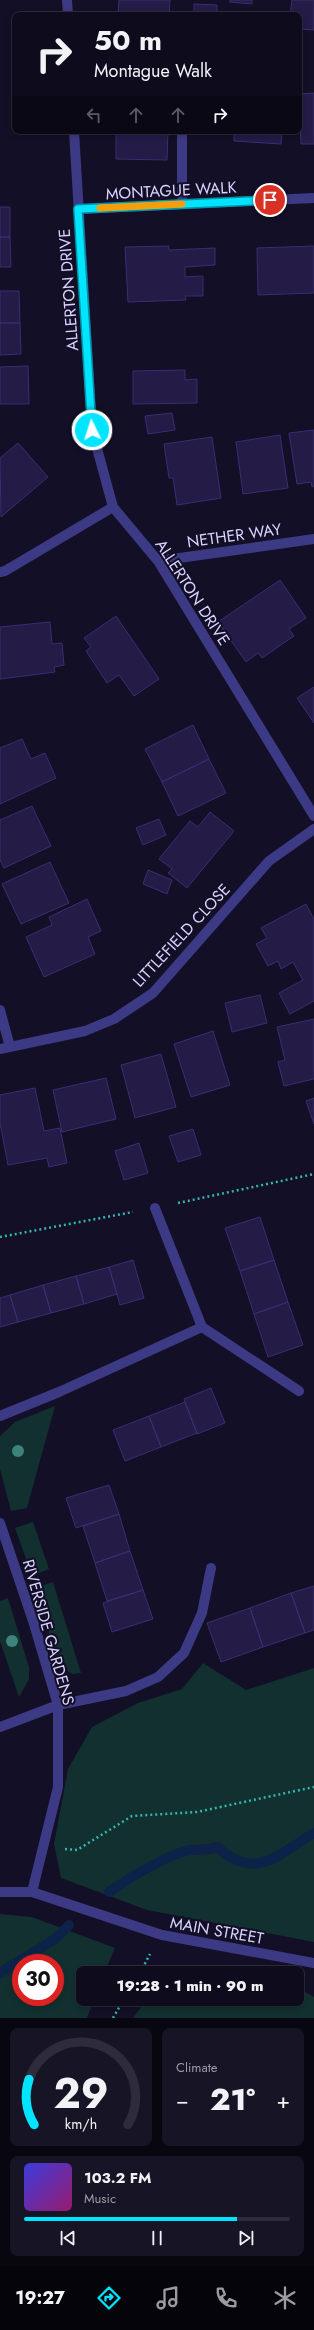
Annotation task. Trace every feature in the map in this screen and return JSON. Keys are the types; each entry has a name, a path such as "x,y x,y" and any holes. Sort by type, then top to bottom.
{"street":[{"path":"68,0 68,12"},
{"name":"ALLERTON DRIVE","path":"74,134 92,430 113,507 158,561 314,816"},
{"path":"182,134 182,204"},
{"name":"MONTAGUE WALK","path":"78,209 314,198"},
{"path":"0,572 113,507"},
{"name":"NETHER WAY","path":"158,561 314,539"},
{"name":"LITTLEFIELD CLOSE","path":"0,1010 5,1048 85,1031 114,1019 153,993 269,861 314,829"},
{"path":"155,1208 202,1328 299,1391"},
{"path":"0,1416 59,1392 202,1328"},
{"name":"RIVERSIDE GARDENS","path":"0,1523 34,1624 58,1705 58,1787 32,1892"},
{"path":"0,1727 58,1705 126,1691 158,1677 184,1653 202,1613 211,1568"},
{"path":"0,1892 32,1892"},
{"name":"MAIN STREET","path":"32,1892 162,1935 314,1963"}],"path":[{"path":"0,1237 155,1208 314,1174"},
{"path":"44,1845 77,1850 132,1816 197,1812 314,1787"},
{"path":"113,2018 120,2006"}],"green space":[{"path":"55,1406 27,1508 11,1511 0,1469 0,1436 15,1422"},
{"path":"33,1522 49,1569 32,1576 15,1528"},
{"path":"53,1582 81,1673 72,1674 56,1663 38,1587"},
{"path":"8,1598 29,1667 29,1679 19,1697 0,1641 0,1601"},
{"path":"203,1663 246,1690 314,1668 314,1942 147,1910 61,1878 54,1844 68,1769 92,1727 138,1703 182,1689"},
{"path":"0,1914 32,1917 115,1948 107,1966 76,1966 76,2006 91,2006 87,2018 0,2018"},
{"path":"304,1991 314,1997 314,2018 133,2018 142,2006 304,2006"}],"building":[{"path":"119,0 170,0 169,12 118,12"},
{"path":"230,0 252,0 252,4 230,2"},
{"path":"292,0 314,0 314,30 302,29 302,12 290,12"},
{"path":"194,4 217,5 217,12 194,12"},
{"path":"314,93 314,144 301,144 302,94"},
{"path":"116,134 168,134 167,160 116,159"},
{"path":"234,134 282,134 281,144 234,141"},
{"path":"0,207 10,207 10,237 0,237"},
{"path":"0,237 10,237 11,267 0,267"},
{"path":"169,246 169,250 215,248 215,265 185,267 185,277 203,276 203,296 185,296 186,300 128,302 125,247"},
{"path":"314,246 314,293 258,295 257,248"},
{"path":"0,291 19,291 20,323 0,323"},
{"path":"0,323 20,323 21,354 0,355"},
{"path":"28,366 29,404 0,404 0,367"},
{"path":"185,370 185,380 197,379 197,403 133,404 133,371"},
{"path":"172,413 175,430 148,434 145,416"},
{"path":"314,430 314,486 312,487 311,482 297,484 289,433"},
{"path":"280,435 288,488 243,494 236,442"},
{"path":"212,437 221,498 177,505 173,478 169,478 164,444"},
{"path":"18,443 48,477 1,517 0,458"},
{"path":"280,580 306,618 289,629 294,636 262,658 258,653 246,662 218,622"},
{"path":"116,616 159,679 134,696 119,675 107,683 86,651 91,647 84,638"},
{"path":"50,622 52,644 62,643 64,665 54,667 55,672 0,679 0,627"},
{"path":"314,687 314,723 297,698"},
{"path":"193,725 209,759 162,782 145,749"},
{"path":"22,739 31,759 45,753 56,778 0,804 0,748"},
{"path":"209,759 226,793 178,816 162,782"},
{"path":"32,806 51,846 4,868 0,860 0,820"},
{"path":"210,812 234,831 187,888 168,873 172,869 159,859 190,821 198,827"},
{"path":"159,819 166,835 143,845 136,828"},
{"path":"50,862 69,903 21,924 2,884"},
{"path":"148,870 172,880 167,894 143,884"},
{"path":"87,899 101,931 88,937 95,954 44,977 26,937 52,925 49,917"},
{"path":"306,904 314,919 314,1001 290,1014 279,993 303,980 293,962 281,969 278,961 268,966 256,944 267,938 261,928"},
{"path":"260,995 267,1023 232,1032 225,1003"},
{"path":"314,1019 314,1079 284,1086 278,1062 285,1060 277,1027"},
{"path":"213,1031 230,1085 191,1097 174,1044"},
{"path":"161,1054 176,1107 135,1118 121,1065"},
{"path":"106,1078 116,1119 62,1132 53,1090"},
{"path":"35,1088 44,1131 60,1128 67,1163 49,1167 47,1158 8,1165 0,1123 0,1095"},
{"path":"314,1098 314,1124 306,1101"},
{"path":"193,1129 201,1155 178,1162 169,1136"},
{"path":"139,1143 148,1173 124,1180 115,1151"},
{"path":"260,1217 274,1260 240,1271 225,1228"},
{"path":"133,1260 144,1298 120,1305 109,1267"},
{"path":"274,1260 288,1302 254,1314 240,1271"},
{"path":"109,1267 117,1294 84,1304 76,1276"},
{"path":"76,1276 84,1304 51,1313 43,1285"},
{"path":"43,1285 51,1313 18,1322 10,1295"},
{"path":"10,1295 18,1322 0,1327 0,1298"},
{"path":"288,1302 303,1345 268,1357 254,1314"},
{"path":"211,1388 225,1423 197,1434 184,1399"},
{"path":"185,1402 197,1433 161,1447 149,1416"},
{"path":"149,1416 161,1447 125,1461 113,1430"},
{"path":"109,1485 119,1514 76,1528 66,1498"},
{"path":"119,1514 130,1551 95,1563 83,1526"},
{"path":"130,1551 143,1590 107,1601 95,1563"},
{"path":"314,1586 314,1630 305,1633 291,1593"},
{"path":"143,1590 153,1619 112,1632 103,1603"},
{"path":"291,1593 305,1633 263,1647 250,1608"},
{"path":"250,1608 263,1647 221,1662 207,1623"}],"waterway":[{"path":"109,1892 156,1863 186,1851 217,1847 231,1857 244,1863 256,1863 267,1861 278,1856 314,1833"},
{"path":"0,1973 55,1939 69,1925"}],"slow traffic":[{"path":"100,208 182,204"}],"route":[{"path":"92,430 78,209 270,200"}]}
